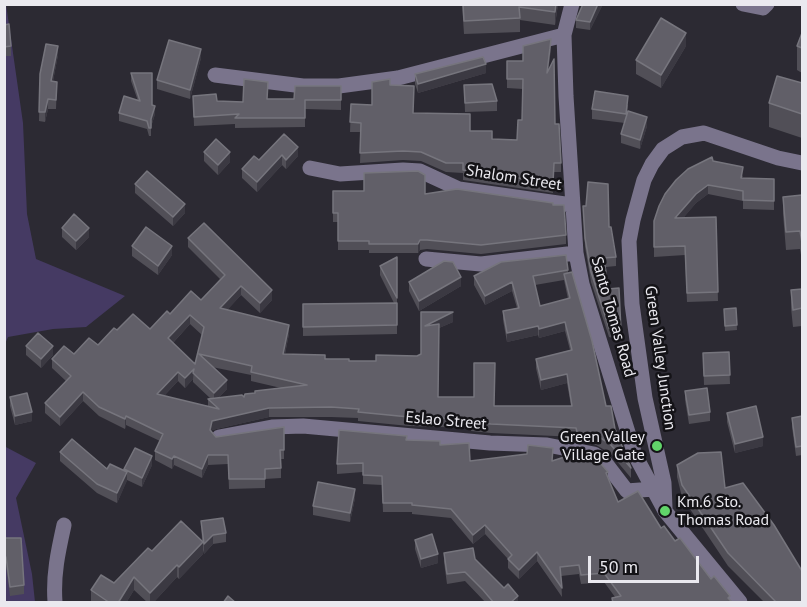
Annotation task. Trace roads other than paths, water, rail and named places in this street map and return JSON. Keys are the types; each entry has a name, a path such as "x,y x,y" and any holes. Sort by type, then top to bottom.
{"street":[{"name":"Santo Tomas Road","path":"572,4 564,35 572,205 576,253 582,284 635,455 665,512 740,603"},
{"path":"743,4 763,8 767,4"},
{"path":"215,75 303,86 339,86 398,78 564,35"},
{"name":"Green Valley Junction","path":"665,512 664,483 645,398 632,304 629,241 644,180 663,149 682,137 704,133 778,158 802,163"},
{"name":"Shalom Street","path":"310,168 340,174 420,171 459,189 572,205"},
{"path":"426,259 481,264 576,253"},
{"name":"Eslao Street","path":"219,437 272,427 303,426 490,443 547,445 594,454 604,461 627,491 653,489"},
{"path":"55,603 56,559 64,525"}],"place":[{"name":"Green Valley Village Gate","path":"657,446"},
{"name":"Km.6 Sto. Thomas Road","path":"665,511"}]}
